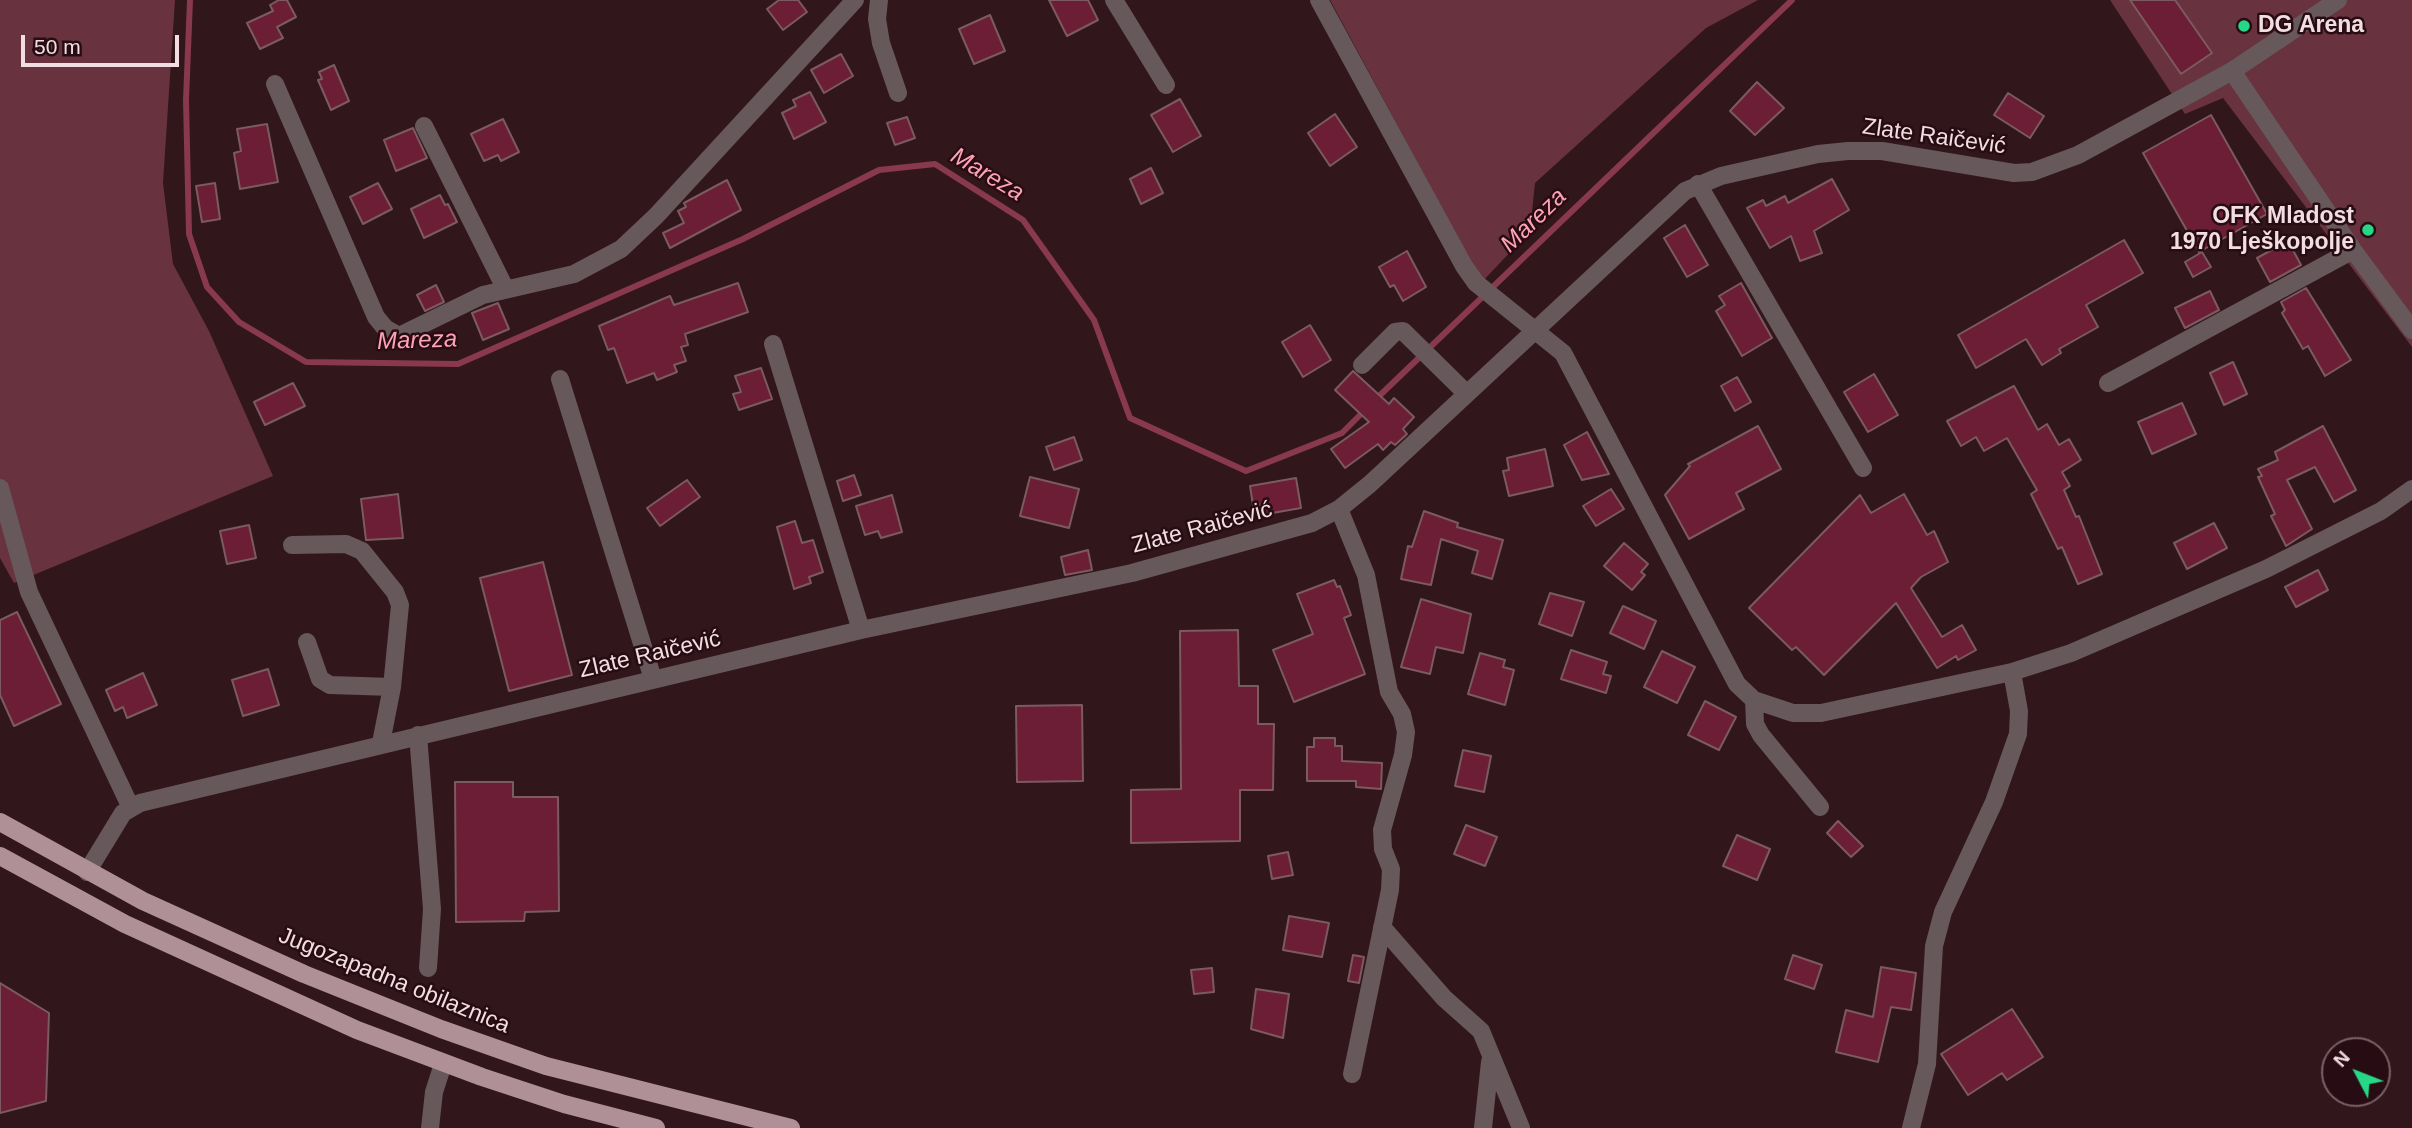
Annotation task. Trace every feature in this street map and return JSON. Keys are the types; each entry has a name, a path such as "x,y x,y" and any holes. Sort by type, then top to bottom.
{"main road":[{"name":"Jugozapadna obilaznica","path":"0,822 87,872 293,969 441,1030 546,1066 791,1128"},
{"path":"0,856 105,914 192,957 357,1030 443,1064 564,1104 656,1128"}],"street":[{"path":"275,84 376,317 385,328 399,335 459,305 505,288 574,274 621,249 656,216 855,0"},
{"path":"879,0 877,19 881,43 898,93"},
{"path":"1114,0 1166,85"},
{"path":"1319,0 1464,266 1476,283 1563,353 1737,684 1754,700 1793,713 1821,713 2012,671 2071,653 2266,569 2381,511 2412,489"},
{"name":"Zlate Raičević","path":"131,808 140,803 381,743 861,630 1132,573 1312,523 1339,509 1370,484 1666,205 1698,184 1818,154 1849,151 1882,151 2014,173 2032,172 2078,155 2232,71 2338,0"},
{"path":"2232,71 2353,250 2412,330"},
{"path":"424,126 505,288"},
{"path":"1698,184 1863,468"},
{"path":"2108,383 2353,250"},
{"path":"1362,365 1399,330 1466,393"},
{"path":"773,344 861,630"},
{"path":"560,379 653,679"},
{"path":"0,488 29,592 131,808 123,813 87,872"},
{"path":"1339,509 1366,575 1389,692 1402,714 1406,732 1404,755 1382,830 1383,849 1391,869 1390,890 1352,1074"},
{"path":"292,545 345,544 362,551 388,580 400,605 392,687 381,743"},
{"path":"307,642 320,679 330,685 392,687"},
{"path":"1911,1128 1927,1064 1934,946 1943,912 1979,838 2018,734 2019,711 2012,671"},
{"path":"1754,700 1755,724 1761,735 1820,807"},
{"path":"418,735 432,909 428,968"},
{"path":"1382,928 1435,989 1481,1031 1509,1106 1521,1128"},
{"path":"1483,1128 1489,1092 1490,1051"},
{"path":"430,1128 434,1092 443,1064"}],"shaded area":[{"path":"0,0 175,0 163,183 173,264 209,331 273,476 14,583 0,558"},
{"path":"1330,0 1758,0 1706,28 1535,183 1530,231 1482,282"},
{"name":"OFK Mladost 1970 Lješkopolje","path":"2110,0 2412,0 2412,347 2223,98 2185,114"}],"building":[{"path":"279,0 287,0 296,17 277,27 283,38 260,49 247,23 273,11 270,5"},
{"path":"779,0 798,0 807,12 783,30 767,9"},
{"path":"1049,0 1088,0 1098,20 1067,36"},
{"path":"2130,0 2175,0 2212,53 2181,74"},
{"path":"990,15 1005,51 974,64 959,29"},
{"path":"841,54 853,76 824,93 811,70"},
{"path":"334,65 349,101 331,110 318,80 322,79 319,72"},
{"path":"1757,82 1784,108 1755,135 1730,111"},
{"path":"810,92 826,122 794,139 782,113 796,106 793,100"},
{"path":"2008,93 2044,116 2030,138 1994,115"},
{"path":"1180,99 1201,136 1173,152 1151,115"},
{"path":"1335,114 1357,147 1330,166 1308,133"},
{"path":"2211,115 2267,214 2199,252 2143,153"},
{"path":"907,117 915,138 895,145 887,123"},
{"path":"503,119 519,152 501,161 498,155 484,161 471,134"},
{"path":"267,124 278,182 240,189 234,153 241,151 237,129"},
{"path":"413,128 427,158 396,171 384,140"},
{"path":"1151,168 1163,193 1141,204 1130,179"},
{"path":"1832,179 1849,210 1814,231 1822,253 1800,261 1791,236 1770,248 1747,208 1763,200 1766,206 1785,196 1788,203"},
{"path":"727,180 741,210 670,248 663,233 684,223 678,211 686,207 684,203"},
{"path":"215,183 220,219 202,222 196,186"},
{"path":"378,183 392,209 363,224 350,197"},
{"path":"440,195 457,222 424,238 411,209"},
{"path":"1685,225 1708,265 1687,277 1664,238"},
{"path":"2124,240 2143,273 2086,305 2098,327 2059,349 2061,353 2042,365 2026,339 1976,368 1958,335"},
{"path":"2288,241 2301,265 2270,282 2257,258"},
{"path":"1407,251 1426,287 1403,301 1394,285 1390,287 1379,267"},
{"path":"2202,252 2211,267 2193,277 2185,262"},
{"path":"738,283 748,312 685,334 688,345 681,347 686,361 674,365 677,372 657,380 654,373 627,383 614,348 608,350 599,326 670,296 674,305"},
{"path":"1741,283 1772,338 1742,356 1716,311 1725,305 1719,296"},
{"path":"436,285 444,302 425,311 417,295"},
{"path":"2306,288 2351,360 2325,376 2308,346 2303,349 2282,313 2285,310 2281,302"},
{"path":"2210,291 2219,310 2185,328 2175,308"},
{"path":"498,303 509,329 483,340 472,313"},
{"path":"1310,325 1331,360 1303,377 1282,342"},
{"path":"2233,362 2247,394 2224,405 2210,373"},
{"path":"761,368 772,399 739,410 733,394 741,392 735,376"},
{"path":"1353,371 1389,404 1394,398 1414,417 1403,429 1407,434 1395,445 1391,442 1383,450 1378,444 1345,468 1331,449 1369,422 1335,390"},
{"path":"1874,374 1898,415 1868,432 1844,392"},
{"path":"1737,377 1751,402 1735,411 1721,386"},
{"path":"293,383 305,406 265,425 254,402"},
{"path":"2014,386 2038,430 2047,424 2059,445 2069,439 2081,460 2062,472 2070,486 2064,490 2076,517 2079,516 2102,574 2078,584 2062,547 2058,549 2031,494 2037,490 2007,438 1984,451 1976,437 1961,446 1947,421"},
{"path":"2182,403 2196,434 2152,454 2138,422"},
{"path":"1758,426 1781,469 1736,493 1744,509 1689,539 1665,495 1690,466 1688,464"},
{"path":"2323,426 2356,490 2334,502 2315,467 2287,480 2312,529 2286,546 2271,516 2275,514 2258,477 2262,476 2258,469 2278,460 2275,452"},
{"path":"1587,432 1609,474 1582,480 1564,445"},
{"path":"1074,437 1082,460 1054,470 1046,447"},
{"path":"1545,449 1553,486 1509,496 1503,471 1509,470 1507,458"},
{"path":"854,475 861,495 843,501 837,481"},
{"path":"1030,477 1079,489 1069,528 1020,516"},
{"path":"1296,478 1301,508 1261,515 1259,504 1253,505 1250,486"},
{"path":"687,480 700,497 660,526 647,508"},
{"path":"1611,489 1624,509 1596,526 1583,506"},
{"path":"398,494 403,538 366,540 361,499"},
{"path":"1904,494 1927,535 1934,531 1948,562 1921,577 1911,588 1942,637 1962,625 1976,650 1958,660 1956,656 1937,668 1896,603 1824,675 1796,647 1792,650 1749,608 1860,495 1871,513"},
{"path":"892,495 902,532 881,538 878,531 865,535 856,506"},
{"path":"1424,511 1458,523 1457,527 1503,540 1492,579 1472,573 1478,551 1441,539 1431,585 1401,579 1408,546 1412,547"},
{"path":"795,521 802,543 813,540 823,572 809,577 811,583 794,589 777,527"},
{"path":"2214,523 2227,548 2187,569 2174,543"},
{"path":"249,525 256,558 227,564 220,531"},
{"path":"1624,543 1648,564 1641,572 1645,575 1632,590 1604,566"},
{"path":"1088,550 1092,570 1065,575 1061,557"},
{"path":"543,562 572,675 509,691 480,578"},
{"path":"2318,570 2328,590 2296,607 2285,587"},
{"path":"1334,580 1337,587 1340,586 1351,615 1344,618 1365,674 1294,702 1273,650 1313,634 1297,594"},
{"path":"1550,593 1584,602 1572,636 1539,624"},
{"path":"1421,599 1471,614 1463,653 1436,647 1430,674 1401,667"},
{"path":"1623,606 1656,621 1644,649 1610,633"},
{"path":"17,612 61,704 14,726 0,695 0,620"},
{"path":"1238,630 1239,686 1258,686 1258,724 1274,724 1273,790 1240,790 1240,841 1131,843 1131,790 1181,789 1180,631"},
{"path":"1571,650 1607,662 1603,674 1611,676 1606,693 1561,679"},
{"path":"1662,651 1695,667 1677,703 1644,687"},
{"path":"1480,653 1505,660 1503,667 1514,670 1505,705 1468,694"},
{"path":"268,669 279,705 243,716 232,680"},
{"path":"143,673 157,705 127,718 123,707 115,711 106,690"},
{"path":"1705,701 1736,717 1719,750 1688,735"},
{"path":"1082,705 1083,781 1017,782 1016,706"},
{"path":"1314,738 1335,738 1335,746 1342,746 1342,761 1382,763 1381,789 1356,787 1356,781 1307,781 1307,747 1314,747"},
{"path":"1463,750 1491,756 1484,792 1455,786"},
{"path":"455,782 513,782 513,797 558,797 559,911 525,912 524,921 456,922"},
{"path":"1838,821 1863,846 1851,857 1827,833"},
{"path":"1466,825 1497,837 1485,866 1454,854"},
{"path":"1737,835 1770,849 1757,880 1723,866"},
{"path":"1288,852 1293,875 1272,879 1268,856"},
{"path":"1289,916 1329,923 1322,957 1283,950"},
{"path":"1353,955 1364,957 1359,983 1348,981"},
{"path":"1793,955 1822,965 1814,989 1785,979"},
{"path":"1881,967 1916,973 1911,1010 1891,1007 1878,1062 1836,1052 1846,1010 1873,1017"},
{"path":"1212,968 1214,992 1194,994 1191,970"},
{"path":"0,983 49,1013 46,1101 0,1113"},
{"path":"1256,989 1289,994 1283,1038 1251,1029"},
{"path":"2012,1009 2043,1057 2007,1080 2002,1073 1968,1095 1941,1054"}],"waterway":[{"name":"Mareza","path":"190,0 186,100 189,234 207,287 239,322 306,362 458,364 743,239 879,170 935,164 1023,220 1094,320 1130,418 1246,471 1342,433 1365,410"},
{"name":"Mareza","path":"1375,400 1792,0"}],"place":[{"name":"DG Arena","path":"2244,26"},
{"name":"OFK Mladost 1970 Lješkopolje","path":"2368,230"}]}
